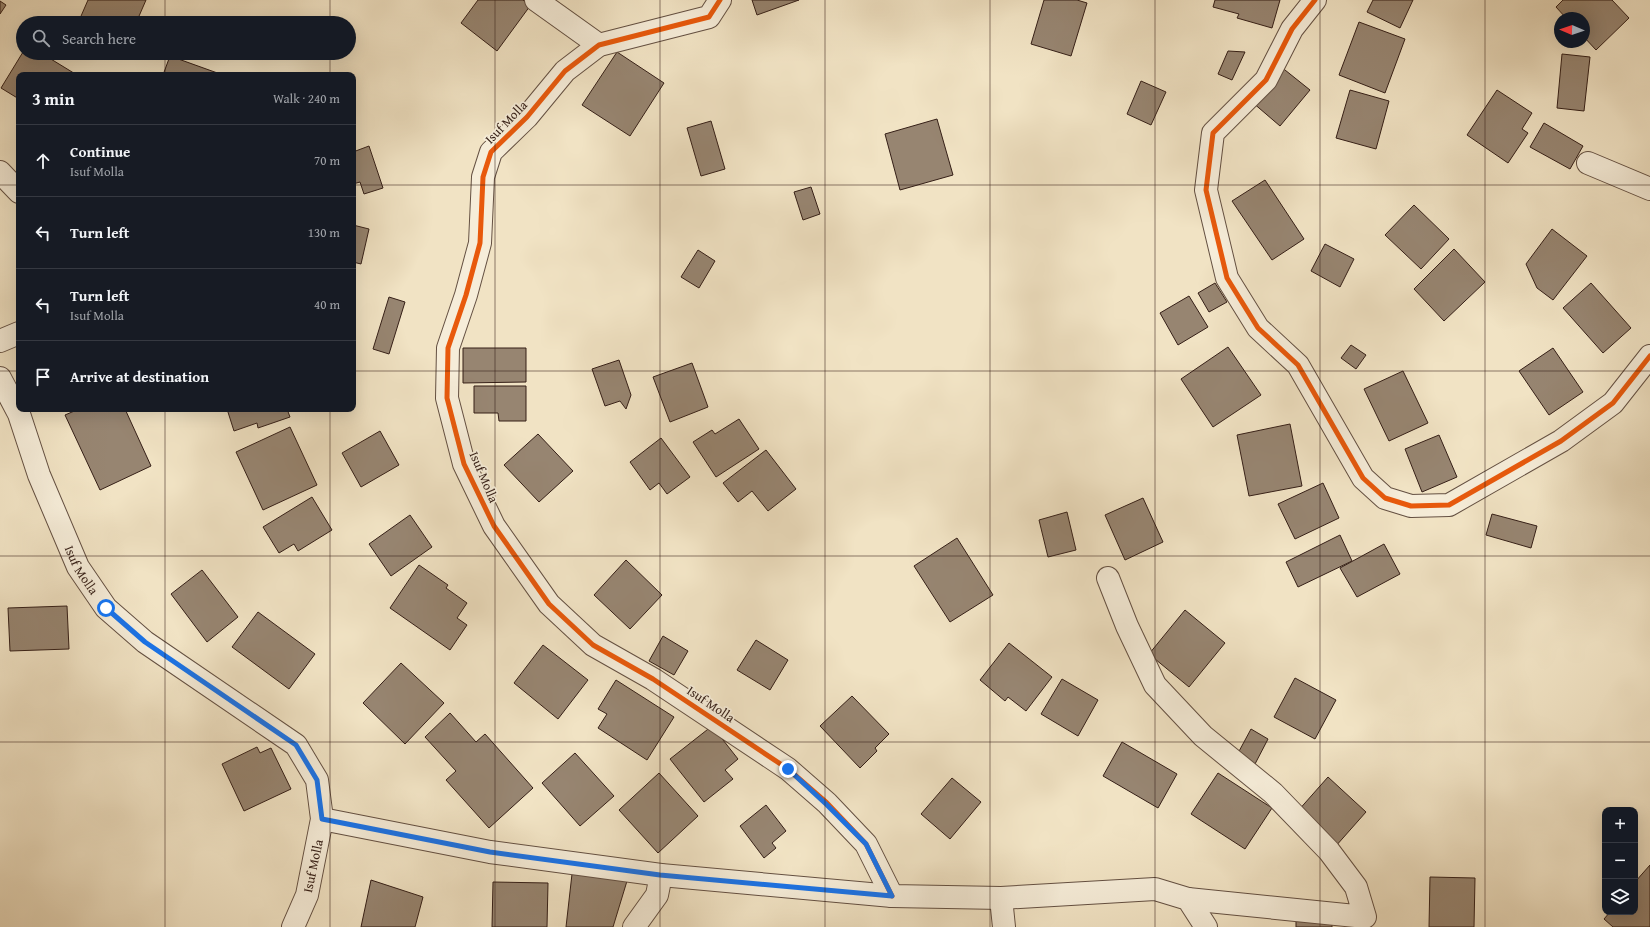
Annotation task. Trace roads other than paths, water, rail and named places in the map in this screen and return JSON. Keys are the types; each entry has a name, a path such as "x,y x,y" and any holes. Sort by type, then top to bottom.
{"street":[{"path":"536,0 599,45"},
{"name":"Isuf Molla","path":"720,0 709,16 599,45 565,71 528,117 491,152 483,177 480,243 466,294 448,348 447,398 464,464 494,526 549,604 593,645 653,679 788,769 866,844 892,896"},
{"path":"1315,0 1292,29 1266,80 1213,133 1206,190 1227,278 1258,328 1298,365 1363,478 1385,498 1411,506 1449,505 1561,441 1613,403 1650,356"},
{"path":"1588,163 1650,189"},
{"path":"0,172 16,189"},
{"path":"0,342 16,334"},
{"name":"Isuf Molla","path":"0,378 16,408"},
{"name":"Isuf Molla","path":"18,412 39,475 78,567 106,608 145,642 296,745 317,780 322,819 307,895 293,927"},
{"path":"322,819 490,852 660,875 892,896 1002,898 1155,889 1188,899 1365,922 1356,887 1329,851 1273,793 1202,736 1155,685 1127,626 1108,578"},
{"path":"634,927 657,894 660,875"},
{"path":"1002,898 1004,927"},
{"path":"1188,899 1206,927"}]}
